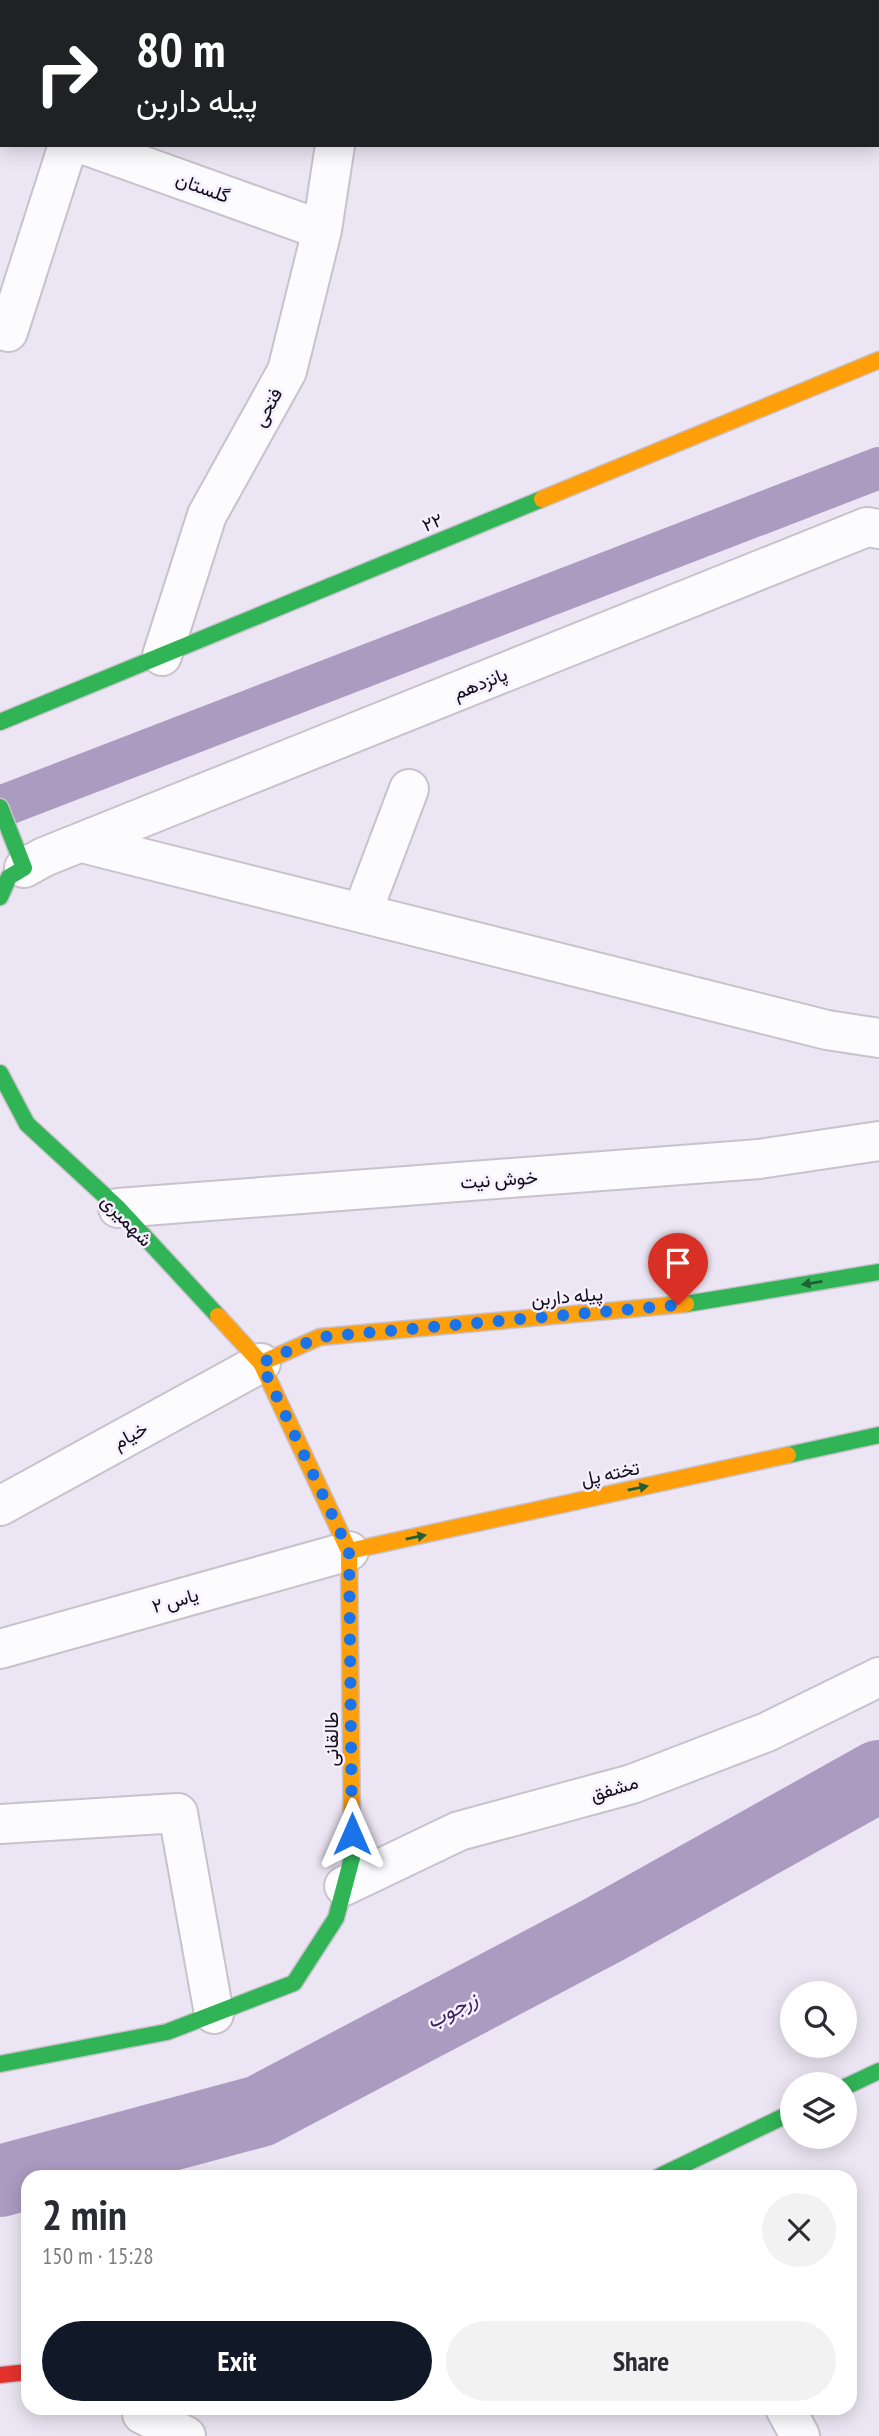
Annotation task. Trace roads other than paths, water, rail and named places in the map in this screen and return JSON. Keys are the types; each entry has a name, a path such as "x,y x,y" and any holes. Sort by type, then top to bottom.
{"main road":[{"name":"۲۲","path":"0,722 879,360"},
{"path":"0,807 24,868 9,877 0,897"},
{"name":"شهمیری","path":"0,1073 27,1124 118,1208 261,1363"},
{"name":"پیله داربن","path":"261,1363 320,1337 653,1309 879,1272"},
{"name":"طالقانی","path":"0,2064 167,2032 294,1983 336,1918 352,1858 349,1551 261,1363"},
{"name":"تخته پل","path":"349,1551 879,1435"},
{"path":"857,2081 879,2071"},
{"path":"673,2170 780,2118"},
{"path":"0,2375 21,2373"}],"street":[{"path":"8,332 67,147"},
{"name":"گلستان","path":"91,147 322,230"},
{"name":"فتحی","path":"162,656 207,515 286,371 322,230 335,147"},
{"name":"پانزدهم","path":"82,843 867,527 879,529"},
{"path":"362,913 409,789"},
{"path":"24,868 44,857 82,843 827,1030 879,1038"},
{"name":"خوش نیت","path":"118,1208 759,1158 879,1141"},
{"name":"خیام","path":"0,1506 261,1363"},
{"name":"یاس ۲","path":"0,1649 349,1551"},
{"name":"مشفق","path":"344,1886 459,1831 632,1784 766,1732 879,1677"},
{"path":"0,1824 178,1813 214,2014"},
{"path":"789,2415 800,2436"},
{"path":"134,2419 186,2436"}],"waterway":[{"path":"0,807 879,468"},
{"name":"زرجوب","path":"41,2170 260,2111 605,1929 879,1776"},
{"name":"زرجوب","path":"0,2181 21,2175"}]}
